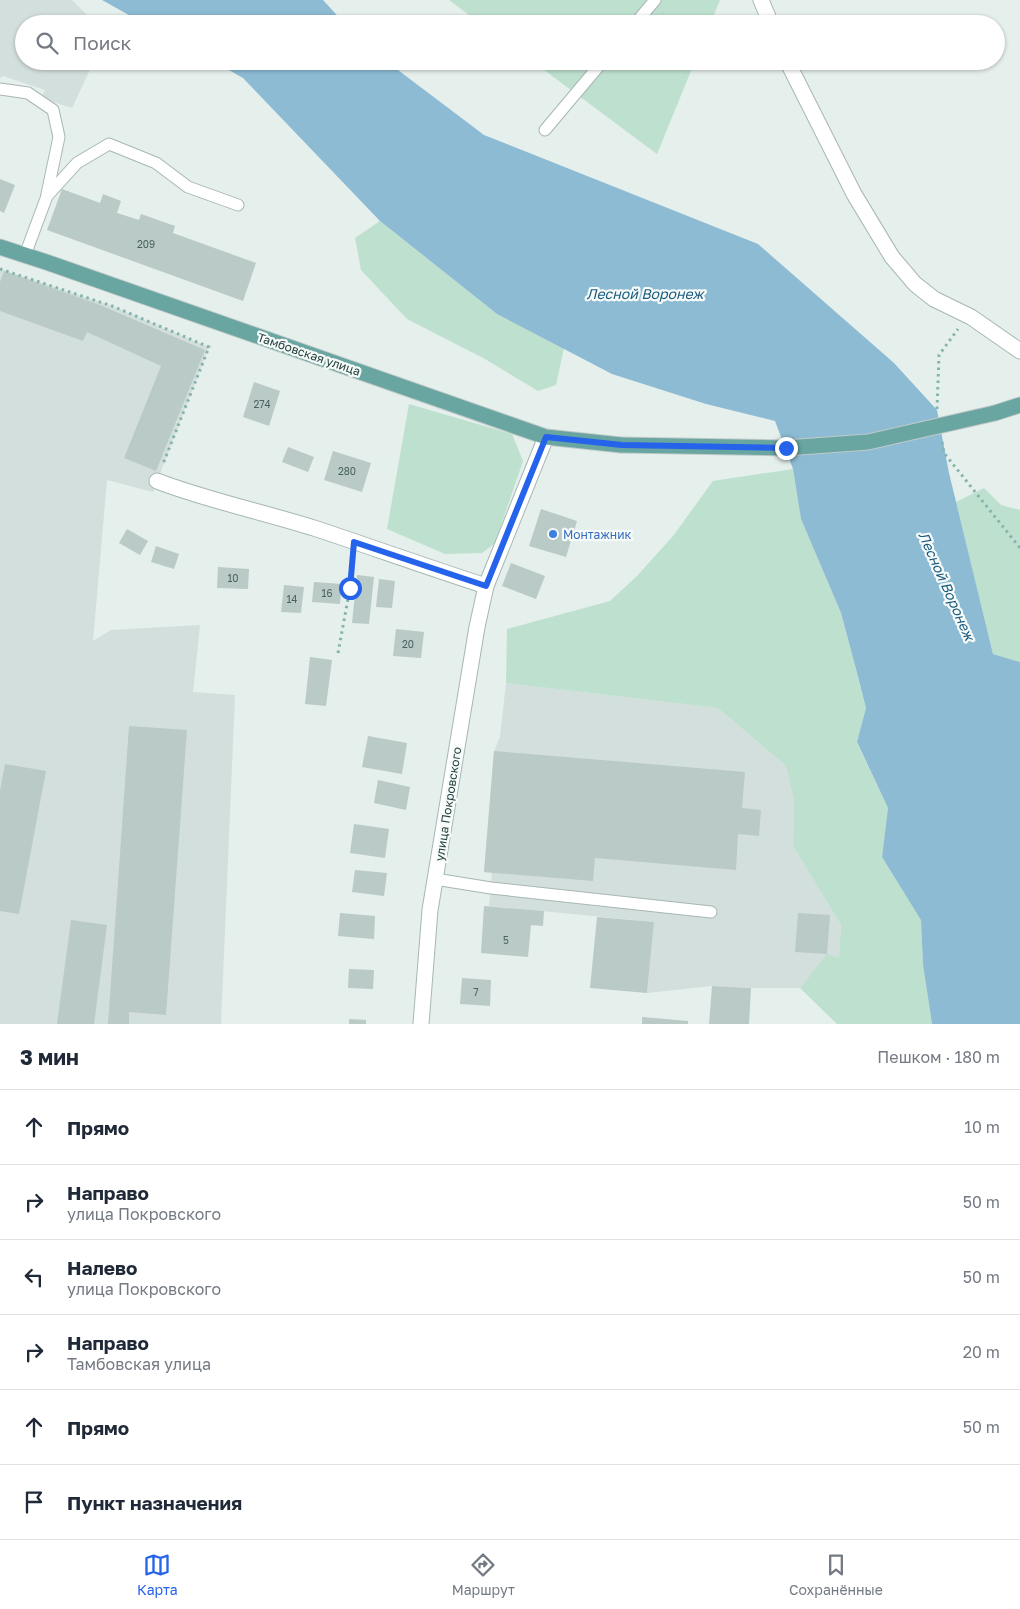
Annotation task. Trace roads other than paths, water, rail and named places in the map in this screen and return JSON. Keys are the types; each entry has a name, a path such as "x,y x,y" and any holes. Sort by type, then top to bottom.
{"main road":[{"name":"Тамбовская улица","path":"0,247 546,437 622,445 786,448 868,442 1020,406"}],"street":[{"path":"761,0 767,15"},
{"path":"792,70 854,194 892,257 915,284 934,299 971,317 1020,351"},
{"name":"улица Покровского","path":"421,1024 430,910 477,627 486,586 546,437"},
{"path":"157,481 193,495 316,529 486,586"}],"lane":[{"path":"642,15 655,0"},
{"path":"545,130 595,70"},
{"path":"0,89 28,93 53,110 60,137 47,196 25,255"},
{"path":"47,196 77,163 108,144 156,163 188,187 238,205"},
{"path":"435,879 491,888 711,912"}],"water":[{"path":"102,0 323,0 337,15 129,15"},
{"name":"Лесной Воронеж","path":"229,70 398,70 484,135 758,244 894,363 937,410 949,473 993,654 1020,662 1020,1024 932,1024 923,965 921,920 882,857 888,808 857,742 866,708 857,673 841,613 801,519 793,469 775,421 706,404 612,374 497,314 380,221 243,78"}],"place":[{"name":"Монтажник","path":"553,534"}]}
